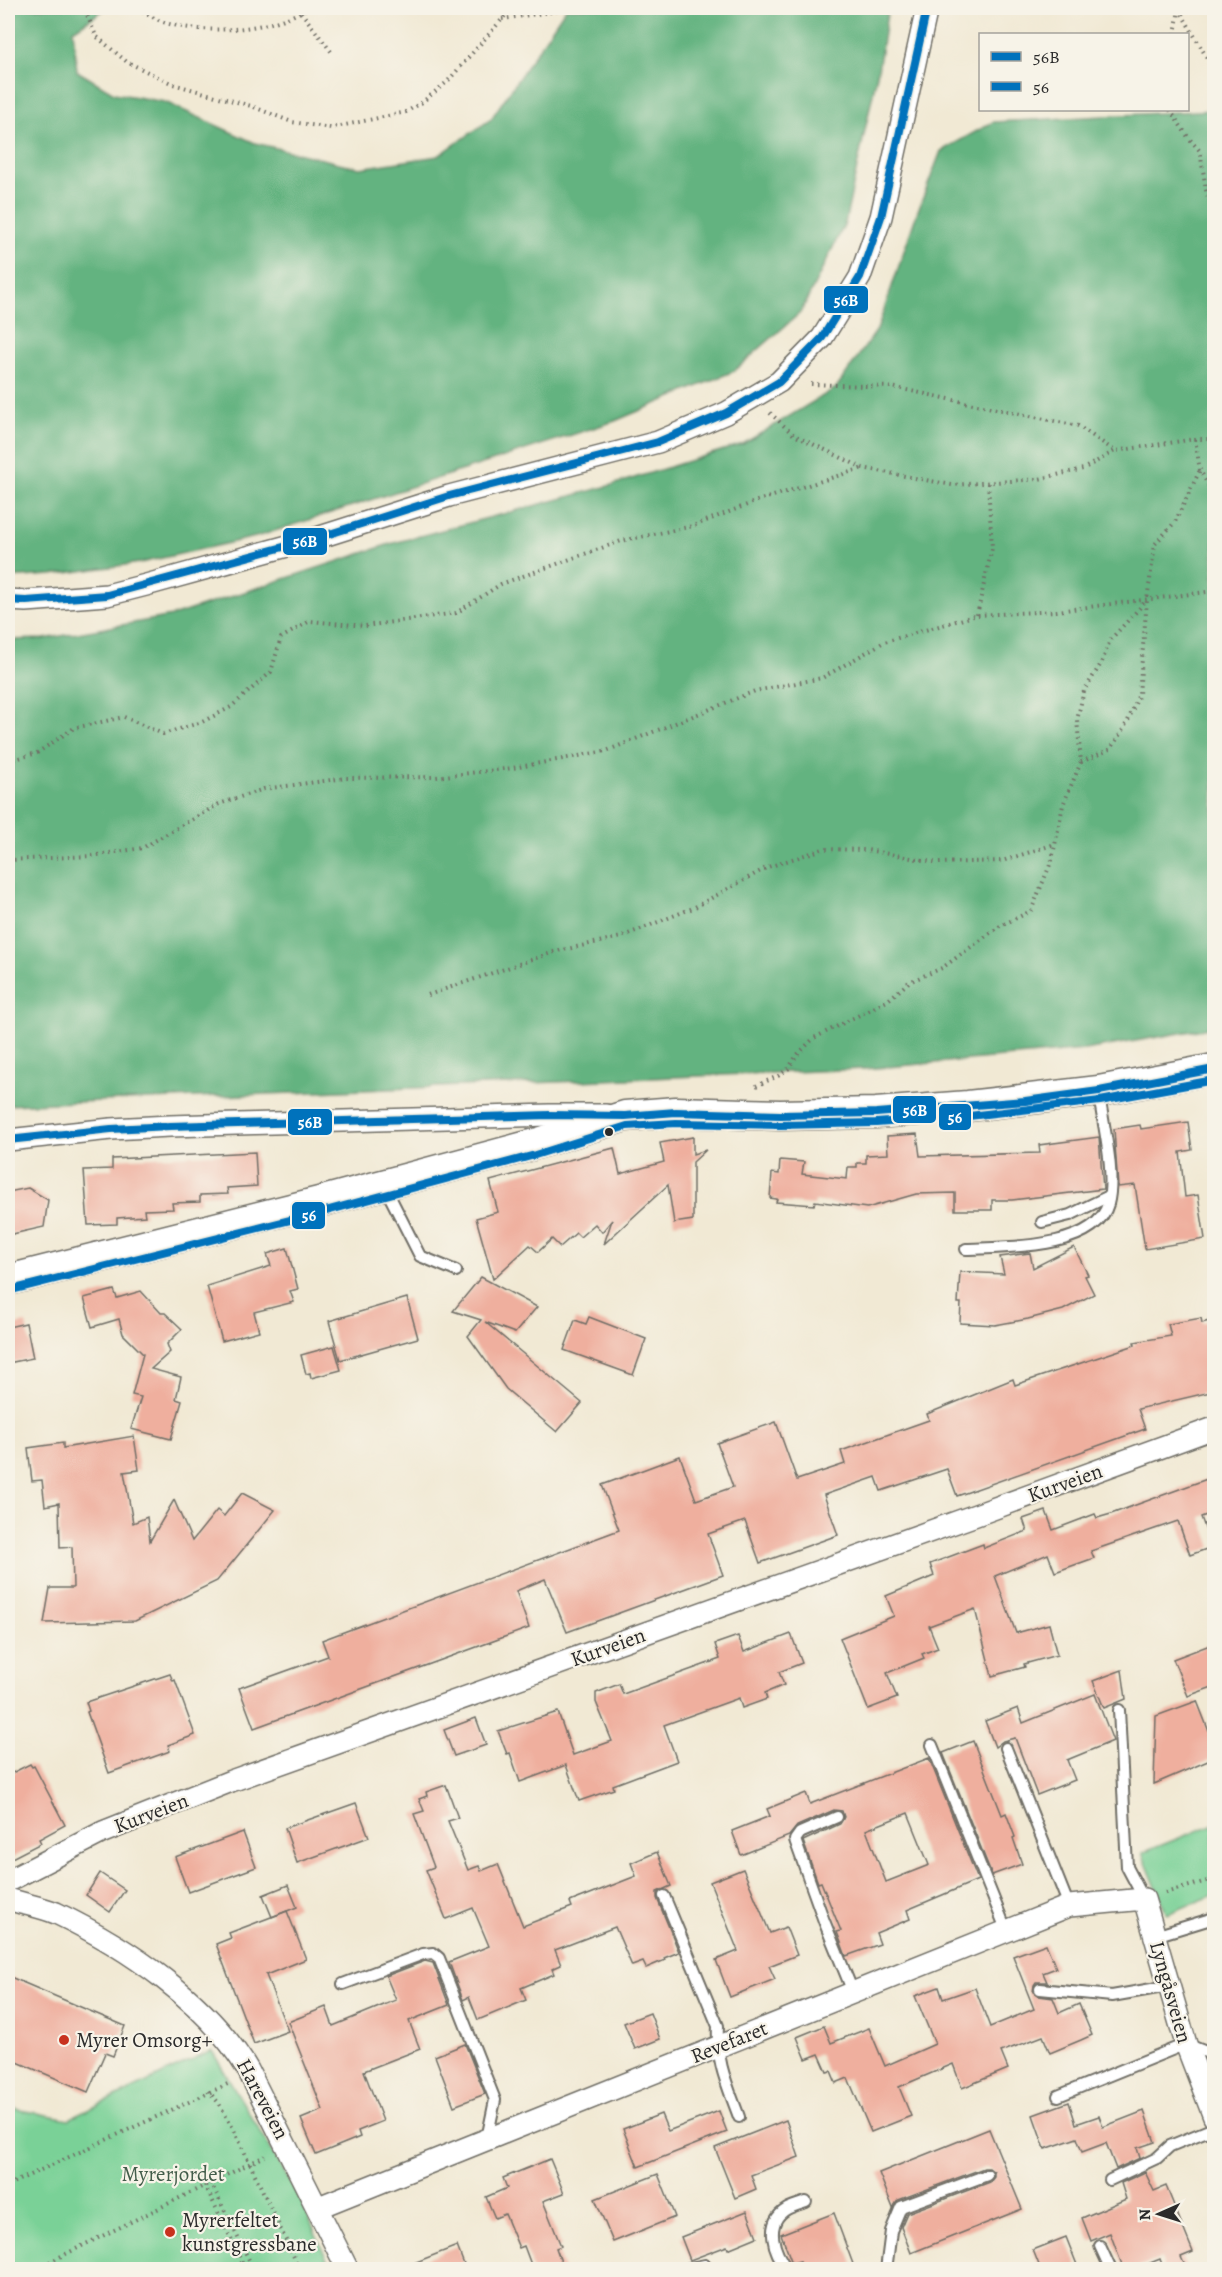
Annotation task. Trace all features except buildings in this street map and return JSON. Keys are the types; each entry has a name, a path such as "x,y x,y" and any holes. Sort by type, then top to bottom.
{"street":[{"path":"8,600 107,595 188,574 449,496 658,442 691,429 754,398 779,382 822,338 861,277 881,217 927,8"},
{"path":"8,1140 111,1129 170,1126 528,1116 625,1116 676,1112 780,1115 876,1113 1014,1102 1099,1091 1215,1069"},
{"path":"528,1116 534,1134 532,1145"},
{"path":"8,1280 532,1145 625,1116"},
{"name":"Kurveien","path":"8,1881 103,1832 231,1781 1215,1428"},
{"name":"Hareveien","path":"8,1899 54,1912 129,1954 204,2013 236,2050 287,2144 348,2270"},
{"name":"Revefaret","path":"319,2207 1069,1906 1144,1899"},
{"name":"Lyngåsveien","path":"1144,1899 1186,2044 1215,2117"}],"lane":[{"path":"966,1249 1040,1245 1077,1236 1096,1221 1107,1207 1109,1196 1109,1158 1099,1091"},
{"path":"384,1184 420,1256 456,1271"},
{"path":"1042,1222 1070,1215 1109,1196"},
{"path":"1119,1710 1127,1868 1144,1899"},
{"path":"932,1745 1006,1932"},
{"path":"1006,1748 1069,1906"},
{"path":"837,1817 800,1833 795,1840 853,1992"},
{"path":"664,1896 718,2026 719,2062 739,2117"},
{"path":"1155,1936 1215,1918"},
{"path":"343,1984 423,1954 433,1953 439,1958 495,2100 487,2139"},
{"path":"1040,1989 1112,1996 1169,1986"},
{"path":"1058,2096 1186,2044 1206,2052 1215,2049"},
{"path":"1110,2180 1157,2158 1170,2146 1215,2128"},
{"path":"886,2270 891,2231 901,2207 987,2175"},
{"path":"788,2270 775,2250 772,2237 773,2228 778,2217 786,2210 806,2202"},
{"path":"1100,2246 1111,2270"},
{"path":"681,2270 705,2265 711,2270"}],"path":[{"path":"65,8 85,10 97,8"},
{"path":"137,8 165,23 211,30 279,21 307,8"},
{"path":"85,10 96,36 127,62 163,79 251,106 292,122 331,128 386,118 406,112 421,103 447,82 512,8"},
{"path":"501,19 579,8 598,8"},
{"path":"1175,33 1179,9 1215,70"},
{"path":"300,12 333,54"},
{"path":"1171,111 1200,152 1207,196 1215,212"},
{"path":"779,382 892,387 1078,426 1115,451"},
{"path":"754,398 794,435 863,468 952,485 1039,478 1083,469 1115,451 1195,439 1215,439"},
{"path":"1195,439 1200,470 1215,496"},
{"path":"8,761 37,753 74,728 124,717 164,734 202,722 231,707 271,672 280,638 310,621 365,626 456,613 501,584 621,541 693,526 757,501 863,468"},
{"path":"1081,762 1111,749 1128,722 1139,694 1147,600 1155,544 1175,522 1200,470"},
{"path":"977,615 992,548 988,483"},
{"path":"8,860 91,856 142,848 219,804 264,789 346,778 447,775 513,768 606,751 755,691 822,678 884,642 977,615 1057,611 1215,591"},
{"path":"747,1088 778,1076 788,1069 797,1055 814,1038 887,1001 909,982 942,968 1000,926 1031,911 1052,860 1063,805 1081,762 1077,720 1084,691 1102,662 1110,639 1147,600"},
{"path":"428,995 554,952 621,937 693,908 768,867 823,849 867,850 939,863 1002,861 1056,844"},
{"path":"1144,1899 1215,1879"},
{"path":"8,2185 208,2091 228,2121 250,2163 300,2270"},
{"path":"33,2270 287,2144"},
{"path":"211,2182 254,2270"},
{"path":"206,2186 246,2270"}],"green space":[{"path":"8,8 107,8 73,30 77,71 114,93 165,102 255,143 360,168 438,156 491,119 566,8 888,8 878,70 845,223 801,312 734,371 615,421 256,537 140,563 51,575 8,578"},
{"path":"1214,110 1214,1027 1085,1050 864,1069 8,1105 8,640 44,639 172,616 390,544 612,485 743,444 836,388 877,330 941,151 993,122"},
{"path":"1214,1824 1214,1895 1167,1914 1142,1853"},
{"name":"Myrerjordet","path":"212,2051 300,2198 331,2269 8,2269 8,2108 69,2119"}],"transit line":[{"name":"56B","path":"8,600 26,601 107,595 320,537 449,496 658,442 726,413 779,382 822,338 860,277 881,217 927,8"},
{"name":"56B","path":"8,1140 111,1129 170,1126 549,1115 625,1116 676,1112 780,1115 876,1113 1025,1101 1099,1091 1214,1069"},
{"name":"56","path":"11,1290 322,1212 535,1155 627,1126 676,1123 780,1125 876,1123 969,1116 1100,1101 1214,1080"}],"place":[{"name":"Myrer Omsorg+","path":"64,2040"},
{"name":"Myrerfeltet kunstgressbane","path":"170,2232"}]}
